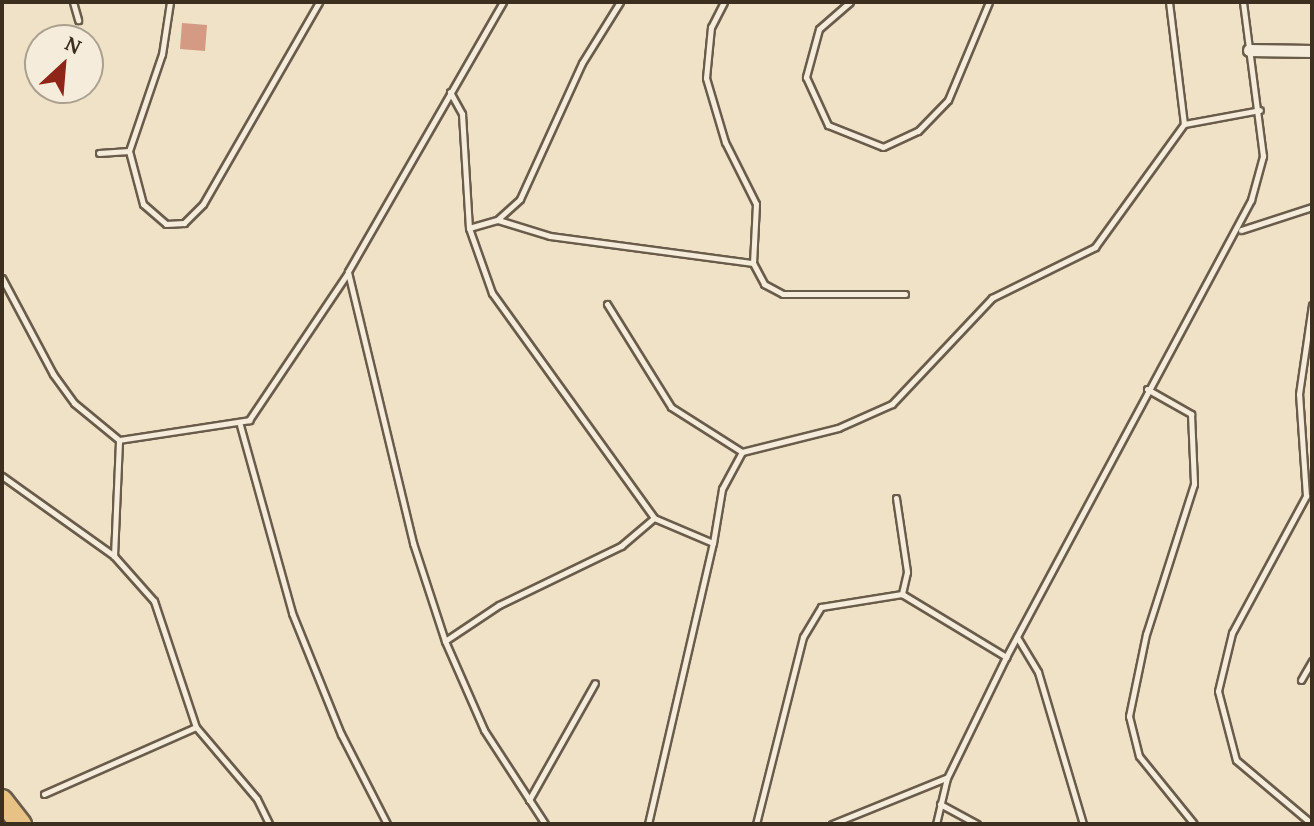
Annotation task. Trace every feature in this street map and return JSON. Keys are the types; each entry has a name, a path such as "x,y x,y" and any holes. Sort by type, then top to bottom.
{"highway":[{"path":"2,800 21,824"}],"street":[{"path":"1249,50 1312,51"}],"lane":[{"path":"73,2 78,20"},
{"path":"170,2 162,54 129,151 152,217 166,224 195,215 319,2"},
{"path":"119,440 240,425 271,392 348,272 503,2"},
{"path":"497,220 531,181 582,63 620,2"},
{"path":"724,2 711,27 706,78 725,142 756,204 753,263 764,284 783,294 905,294"},
{"path":"850,2 819,29 806,77 828,125 883,147 918,131 948,100 989,2"},
{"path":"607,304 671,407 742,452 838,428 892,404 992,298 1095,247 1184,124 1169,2"},
{"path":"936,824 947,778 1006,657 1147,389 1240,230 1262,165 1260,110 1243,2"},
{"path":"450,92 462,114 469,228 504,313 654,518 713,543"},
{"path":"1184,124 1260,110"},
{"path":"99,153 129,151"},
{"path":"1240,230 1312,207"},
{"path":"469,228 497,220 550,236 753,263"},
{"path":"348,272 413,543 445,641 484,730 545,824"},
{"path":"2,278 53,374 119,440 114,556"},
{"path":"1312,305 1299,394 1306,496 1232,633 1218,691 1236,760 1312,824"},
{"path":"1147,389 1191,414 1194,484 1146,634 1129,716 1139,756 1194,824"},
{"path":"240,425 292,613 341,734 387,824"},
{"path":"648,824 713,543 722,489 742,452"},
{"path":"2,476 114,556 154,601 196,727 257,799 269,824"},
{"path":"896,498 907,572 902,594"},
{"path":"445,641 499,605 621,546 654,518"},
{"path":"756,824 807,623 834,602 902,594 1006,657"},
{"path":"1017,636 1038,672 1083,824"},
{"path":"1301,680 1312,661"},
{"path":"529,800 595,683"},
{"path":"44,794 196,727"},
{"path":"832,824 947,778"},
{"path":"940,804 977,824"}],"building":[{"path":"182,23 207,25 205,51 180,49"}]}
